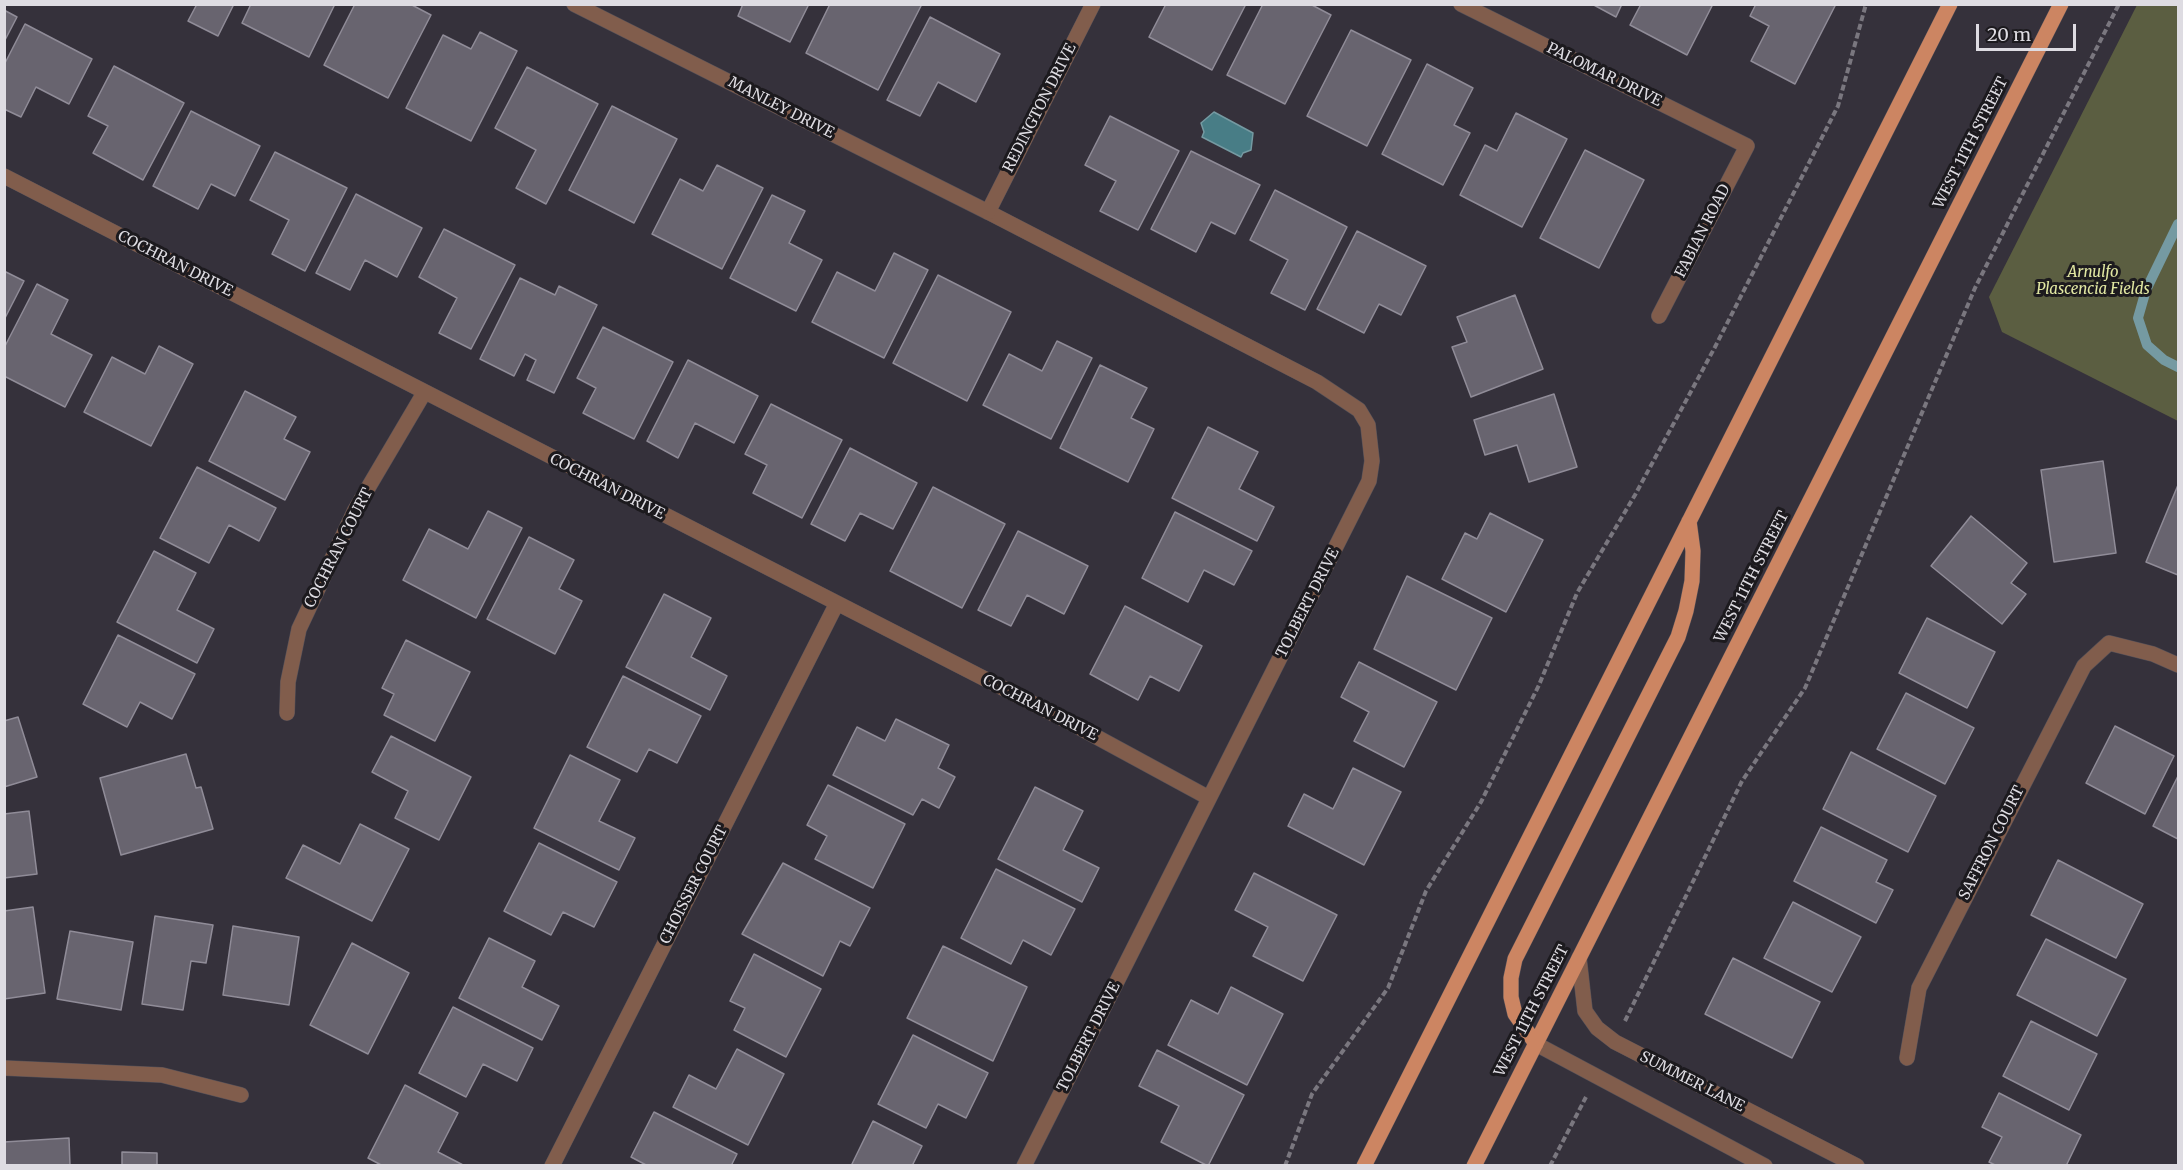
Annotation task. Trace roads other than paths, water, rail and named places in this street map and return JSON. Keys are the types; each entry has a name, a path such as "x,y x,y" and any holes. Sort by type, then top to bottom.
{"main road":[{"path":"1364,1166 1950,4"},
{"name":"WEST 11TH STREET","path":"1474,1166 2061,4"},
{"path":"1536,1044 1515,1014 1510,978 1515,959 1678,637 1692,581 1693,551 1689,521"}],"street":[{"name":"MANLEY DRIVE","path":"574,4 988,212"},
{"name":"REDINGTON DRIVE","path":"988,212 1093,4"},
{"name":"PALOMAR DRIVE","path":"1461,4 1747,146"},
{"name":"FABIAN ROAD","path":"1659,316 1747,146"},
{"name":"COCHRAN DRIVE","path":"4,176 836,605 1069,722 1209,798"},
{"name":"TOLBERT DRIVE","path":"988,212 1317,382 1359,410 1368,425 1372,462 1369,481 1024,1166"},
{"name":"COCHRAN COURT","path":"287,713 288,682 299,629 355,510 424,393"},
{"name":"CHOISSER COURT","path":"552,1166 836,605"},
{"name":"SAFFRON COURT","path":"1907,1058 1918,988 2084,666 2109,643 2153,654 2178,665"},
{"name":"SUMMER LANE","path":"1579,958 1585,1011 1597,1028 1615,1042 1857,1166"},
{"path":"1536,1044 1765,1166"},
{"path":"4,1068 162,1075 241,1095"}],"water":[{"path":"1214,112 1253,133 1251,150 1243,153 1241,157 1202,137 1204,132 1201,123"}],"waterway":[{"path":"2178,224 2146,290 2138,318 2147,345 2164,360 2178,367"}],"park label":[{"name":"Arnulfo Plascencia Fields","path":"2093,282"}]}
